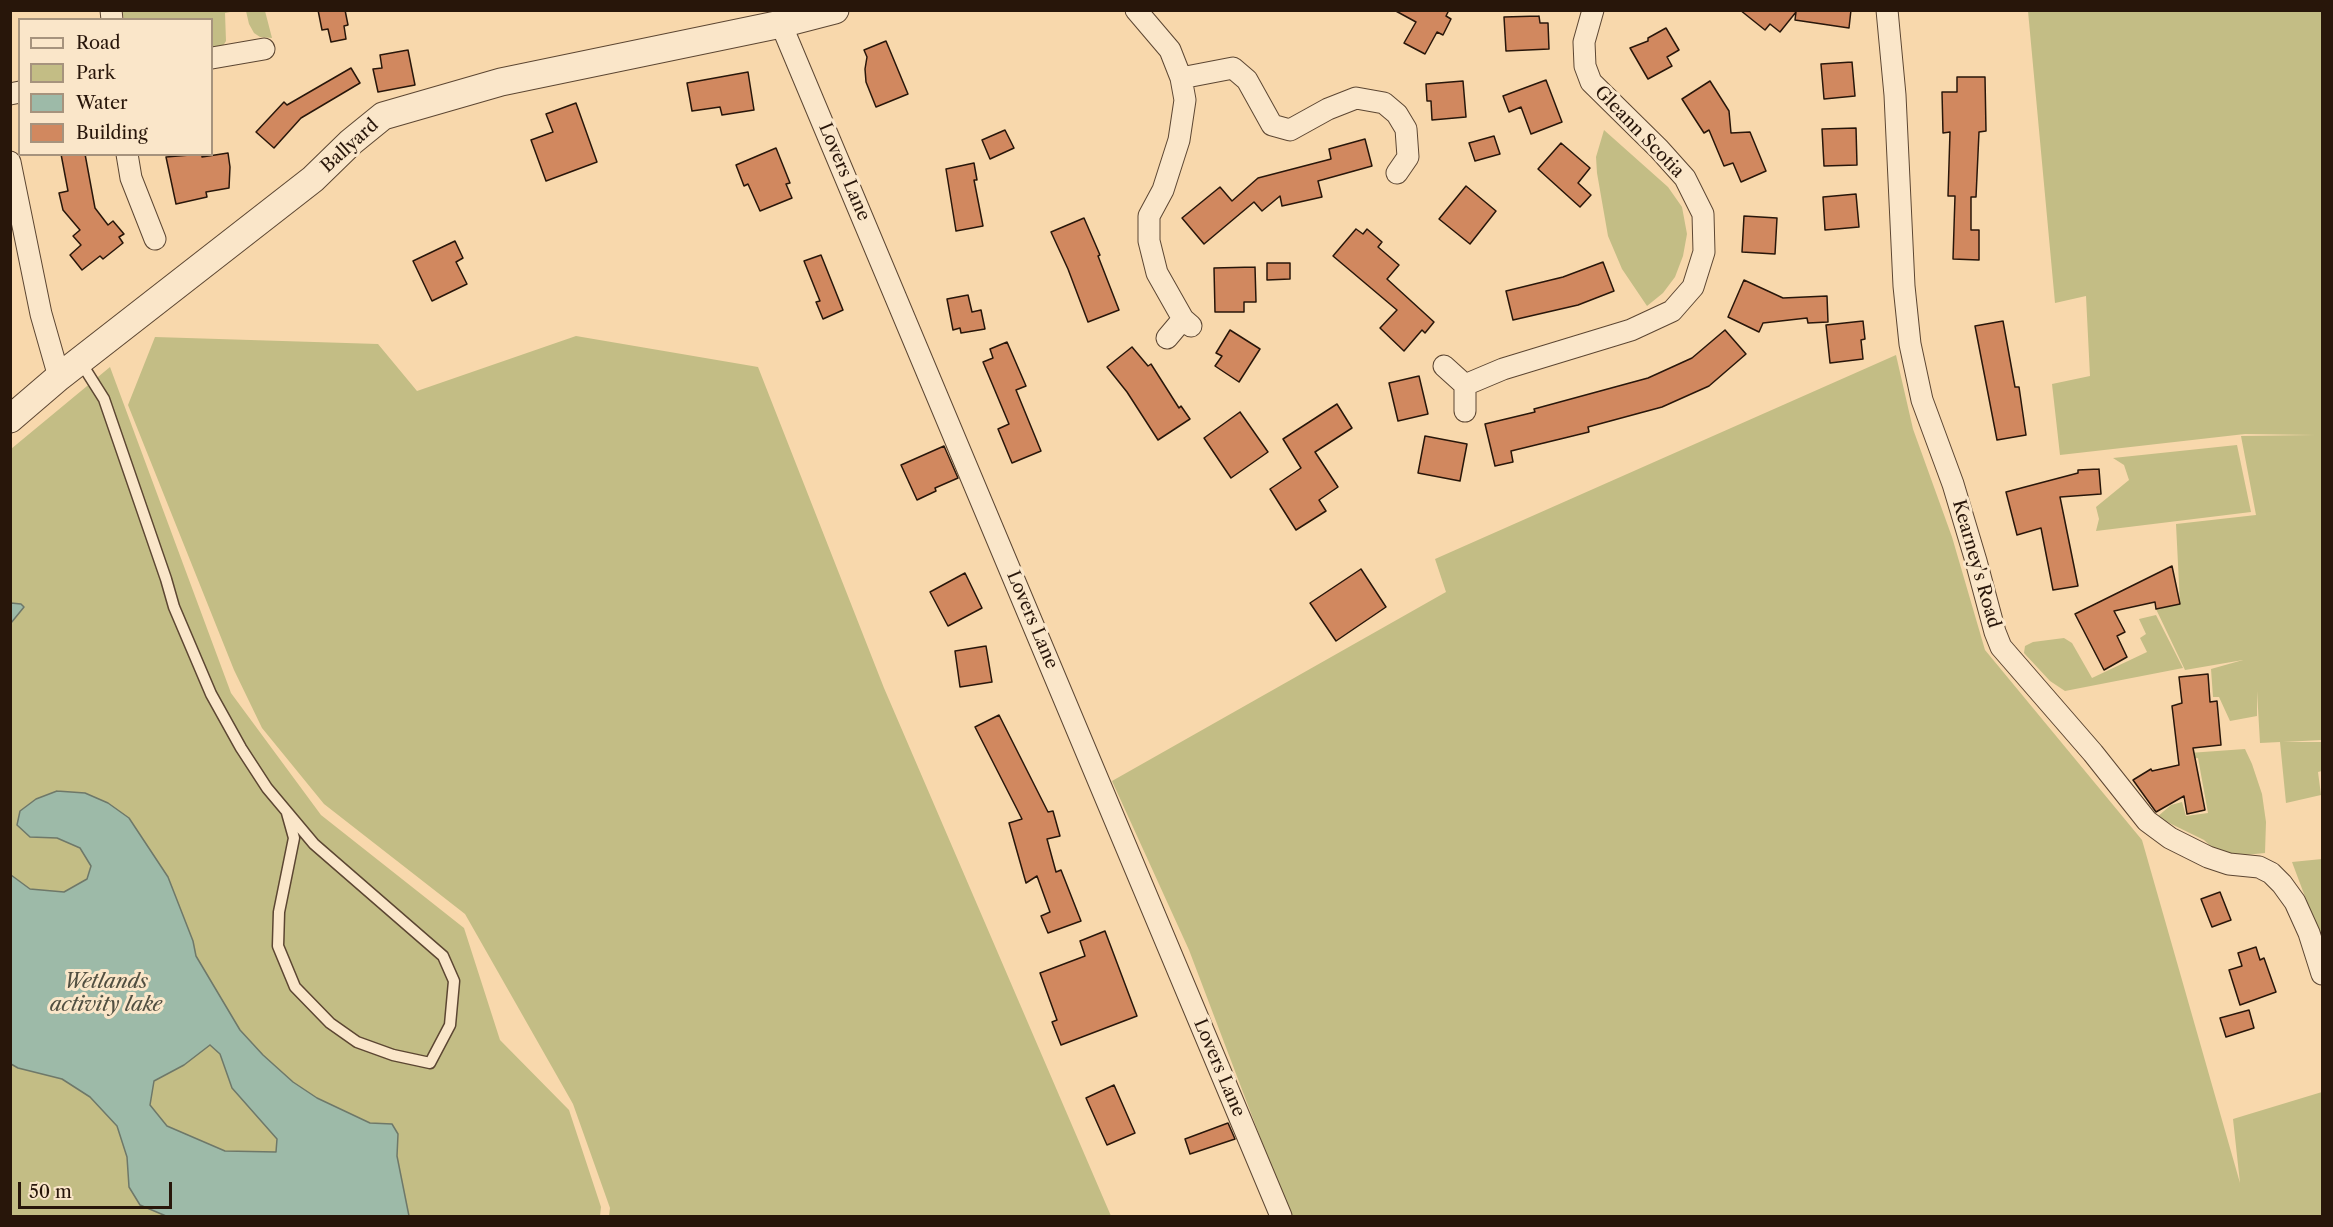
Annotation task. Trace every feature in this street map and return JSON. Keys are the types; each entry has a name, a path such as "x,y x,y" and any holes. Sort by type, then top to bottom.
{"street":[{"name":"Ballyard","path":"10,419 59,377 313,179 351,142 383,116 501,82 835,10"},
{"path":"1136,10 1170,50 1181,78 1185,100 1179,140 1163,190 1149,216 1149,241 1157,273 1187,322 1167,338"},
{"name":"Gleann Scotia","path":"1465,385 1503,369 1631,330 1672,311 1693,286 1704,252 1703,214 1685,178 1591,82 1585,66 1584,42 1593,10"},
{"name":"Kearney's Road","path":"1887,10 1895,95 1904,286 1910,344 1922,400 1953,484 2001,647 2093,753 2148,822 2170,837 2208,857 2229,864 2259,867 2271,873 2295,902 2309,933 2322,974"},
{"name":"Lovers Lane","path":"795,18 1281,1216"},
{"path":"213,58 264,49"},
{"path":"1181,78 1233,68 1247,80 1272,125 1290,130 1328,109 1356,98 1384,103 1397,114 1406,129 1408,157 1397,173"},
{"path":"128,156 131,178 155,239"},
{"path":"10,162 41,314 59,377"},
{"path":"1444,366 1465,385 1465,411"}],"lane":[{"path":"80,361 104,399 174,607 211,694 242,748 267,788 314,844 443,956 454,981 450,1025 430,1063 393,1055 357,1042 330,1023 295,987 278,946 279,912 294,838 287,813"}],"green space":[{"path":"122,11 235,11 225,13 226,41 223,46 213,48 213,18 124,18"},
{"path":"246,11 265,11 272,38 260,37 254,33"},
{"path":"2028,11 2322,11 2322,740 2283,742 2322,742 2322,771 2318,772 2321,795 2286,803 2280,742 2260,743 2257,691 2257,716 2230,721 2219,697 2213,697 2211,669 2243,660 2185,670 2156,609 2180,604 2176,524 2256,515 2241,436 2315,435 2245,434 2060,455 2052,384 2090,376 2086,296 2055,303"},
{"path":"1604,130 1668,187 1682,207 1687,234 1683,256 1675,277 1663,293 1647,306 1622,269 1608,236 1596,157"},
{"path":"576,336 758,367 884,688 1111,1216 609,1216 610,1208 573,1104 465,914 324,804 262,728 234,670 128,405 155,337 378,344 417,391"},
{"path":"1896,355 1913,429 1952,537 1985,650 2142,840 2240,1183 2233,1119 2322,1092 2322,1216 1290,1216 1189,950 1112,781 1446,592 1435,559"},
{"path":"110,367 231,693 321,815 464,928 500,1040 569,1110 601,1207 600,1216 11,1216 11,449"},
{"path":"2237,445 2251,512 2096,531 2099,519 2096,507 2129,480 2124,465 2113,458"},
{"path":"2156,615 2183,668 2065,691 2050,681 2024,653 2025,646 2033,642 2064,638 2072,643 2092,678 2147,652 2140,638 2146,634 2139,619"},
{"path":"2245,749 2262,794 2266,822 2265,853 2245,855 2217,852 2204,840 2157,817 2171,805 2182,802 2186,816 2208,813 2198,758 2189,759 2189,753"},
{"path":"2322,859 2322,933 2319,934 2292,862"}],"water":[{"path":"11,603 21,604 24,607 11,623"},
{"name":"Wetlands activity lake","path":"57,791 85,793 108,803 129,818 168,877 193,941 196,956 240,1030 293,1082 317,1098 370,1123 392,1124 398,1134 397,1156 409,1216 166,1216 140,1205 129,1187 127,1157 117,1126 90,1097 62,1079 18,1068 11,1064 11,875 30,889 64,892 87,879 91,866 80,848 57,838 30,837 17,825 20,811 36,799","holes":["210,1045 220,1054 232,1088 277,1139 276,1152 225,1151 167,1126 150,1105 154,1081 184,1065"]}],"building":[{"path":"318,10 345,10 348,25 344,26 346,39 331,42 328,29 322,30"},
{"path":"1394,10 1449,10 1446,16 1451,19 1443,35 1437,32 1425,54 1404,43 1416,22"},
{"path":"1740,10 1851,10 1849,28 1795,20 1796,12 1780,32 1770,24 1765,30"},
{"path":"1539,16 1540,23 1548,23 1549,49 1506,51 1504,17"},
{"path":"1666,28 1679,50 1667,57 1672,66 1648,79 1630,48 1648,41 1648,38"},
{"path":"886,41 908,94 876,107 866,82 867,57 864,50"},
{"path":"408,50 415,85 378,92 373,69 382,68 380,55"},
{"path":"1852,62 1855,96 1824,99 1821,64"},
{"path":"351,68 360,83 301,118 274,148 256,132 284,102 287,105"},
{"path":"748,72 754,110 722,115 720,107 692,111 687,83"},
{"path":"1957,77 1985,77 1986,131 1979,132 1976,197 1971,197 1971,230 1979,230 1979,260 1953,259 1955,196 1948,196 1950,132 1943,133 1942,92 1957,92"},
{"path":"1546,80 1562,122 1531,134 1521,107 1509,112 1503,96"},
{"path":"1463,81 1466,117 1432,120 1431,101 1427,101 1426,84"},
{"path":"1710,81 1729,111 1731,133 1750,132 1766,171 1741,182 1733,163 1724,166 1709,130 1704,133 1682,99"},
{"path":"576,103 597,162 546,181 531,140 553,132 546,114"},
{"path":"1856,128 1857,165 1824,166 1822,129"},
{"path":"1005,130 1014,148 990,159 982,140"},
{"path":"1494,136 1500,154 1475,161 1469,143"},
{"path":"1365,139 1372,166 1318,181 1322,197 1282,206 1280,196 1262,211 1254,202 1204,244 1182,218 1220,187 1232,201 1258,178 1331,159 1329,149"},
{"path":"1561,143 1590,168 1578,183 1591,195 1580,207 1538,169"},
{"path":"776,148 790,183 786,184 792,198 760,211 748,184 744,186 736,165"},
{"path":"228,153 229,188 206,192 207,197 176,204 166,157"},
{"path":"61,156 85,156 95,208 108,225 113,221 124,234 119,237 123,243 103,259 100,256 82,270 70,255 81,245 73,236 80,230 63,210 59,193 68,191"},
{"path":"974,163 977,180 974,180 983,226 956,231 946,169"},
{"path":"1466,186 1496,211 1470,244 1439,219"},
{"path":"1856,194 1859,227 1825,230 1823,197"},
{"path":"1744,216 1777,218 1775,254 1742,252"},
{"path":"1084,218 1119,310 1088,322 1051,232"},
{"path":"1356,229 1363,234 1367,229 1382,242 1378,247 1399,265 1387,279 1434,322 1425,333 1422,330 1404,351 1380,328 1397,310 1333,256"},
{"path":"455,241 463,258 456,262 467,284 432,301 413,261"},
{"path":"821,255 843,310 823,319 816,302 820,301 804,261"},
{"path":"1603,262 1614,291 1578,305 1513,320 1506,291 1563,277"},
{"path":"1267,263 1290,263 1290,279 1267,280"},
{"path":"1255,267 1256,302 1244,302 1244,312 1215,312 1214,268"},
{"path":"1744,280 1783,298 1827,296 1828,322 1808,323 1807,318 1763,323 1759,332 1728,317"},
{"path":"968,295 972,312 981,310 985,329 961,333 960,328 953,330 947,299"},
{"path":"1863,321 1865,339 1861,340 1863,359 1830,363 1826,325"},
{"path":"2003,321 2015,387 2019,387 2026,435 1997,440 1975,326"},
{"path":"1230,330 1260,349 1239,382 1215,366 1222,356 1216,353"},
{"path":"1725,330 1746,354 1709,386 1662,407 1588,427 1589,432 1511,451 1513,462 1495,466 1485,424 1535,412 1534,409 1648,378 1692,358"},
{"path":"1007,342 1026,386 1016,390 1041,451 1012,463 998,429 1009,424 983,362 993,358 990,349"},
{"path":"1132,347 1148,366 1151,364 1179,408 1181,406 1190,419 1158,440 1127,392 1107,367"},
{"path":"1419,376 1428,414 1398,421 1389,383"},
{"path":"1337,404 1352,428 1315,452 1338,487 1319,500 1326,511 1296,530 1270,489 1301,468 1283,439"},
{"path":"1240,412 1268,452 1231,478 1204,438"},
{"path":"1425,436 1467,444 1460,481 1418,473"},
{"path":"944,446 958,478 935,488 936,491 917,500 901,465"},
{"path":"2099,469 2101,494 2060,497 2078,586 2053,590 2041,528 2017,535 2006,492 2078,473 2078,470"},
{"path":"2172,566 2180,604 2156,609 2155,602 2114,611 2125,632 2117,636 2127,657 2104,670 2075,614"},
{"path":"1361,569 1386,607 1336,641 1310,603"},
{"path":"965,573 982,608 948,626 930,592"},
{"path":"986,646 992,682 960,687 955,651"},
{"path":"2208,674 2210,702 2217,701 2221,745 2193,748 2205,810 2187,814 2184,796 2156,812 2133,780 2151,769 2152,771 2179,765 2172,706 2182,703 2179,677"},
{"path":"999,715 1048,812 1053,811 1060,836 1047,839 1056,872 1061,870 1081,921 1048,933 1041,916 1050,912 1037,876 1026,883 1009,823 1022,819 975,727"},
{"path":"2220,892 2231,920 2212,927 2201,899"},
{"path":"1105,931 1137,1016 1061,1045 1052,1022 1057,1020 1040,973 1085,956 1080,941"},
{"path":"2256,947 2260,960 2264,958 2276,992 2240,1005 2229,970 2242,966 2238,953"},
{"path":"2249,1010 2254,1028 2226,1037 2220,1018"},
{"path":"1114,1085 1135,1133 1107,1145 1086,1098"},
{"path":"1228,1123 1235,1139 1190,1154 1185,1139"}]}
